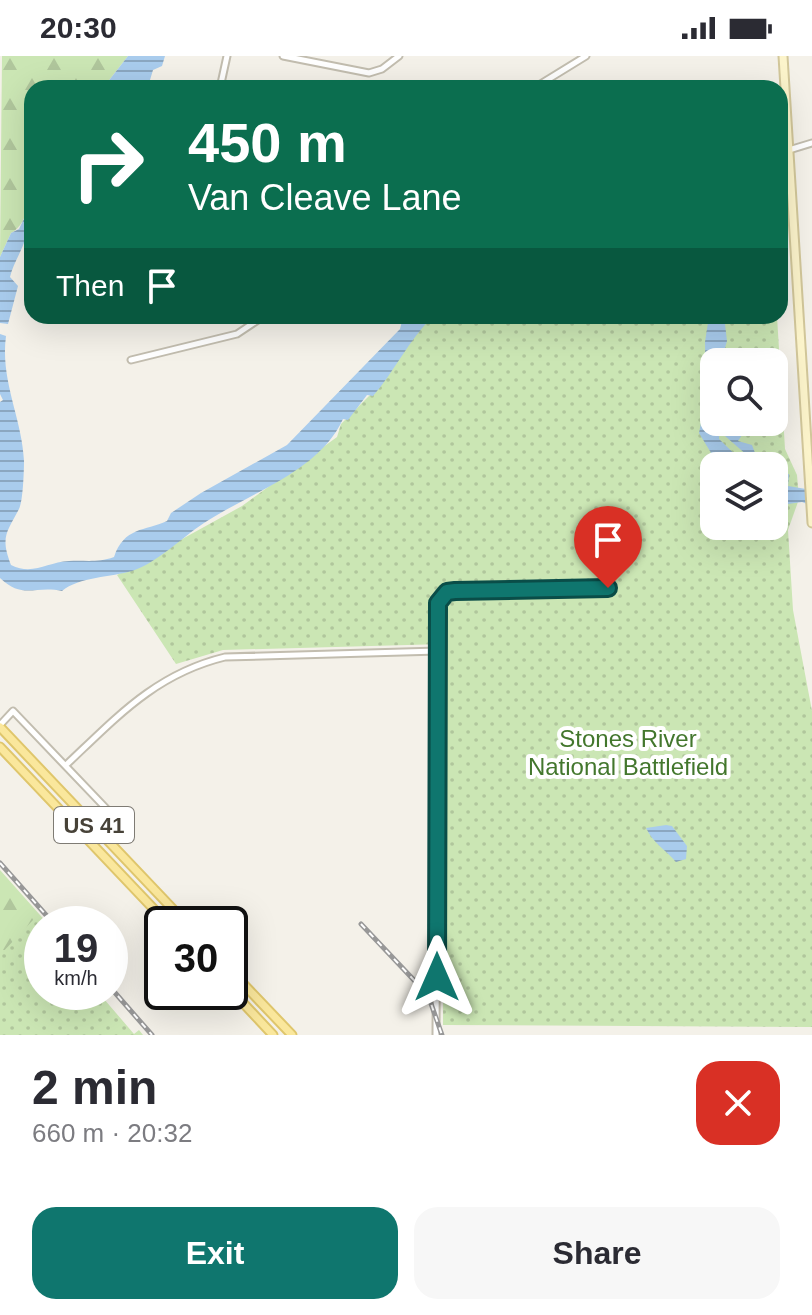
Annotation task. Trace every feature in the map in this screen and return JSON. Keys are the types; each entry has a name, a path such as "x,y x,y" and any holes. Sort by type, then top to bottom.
{"main road":[{"path":"783,56 785,80"},
{"path":"788,134 812,523"},
{"name":"US 41","path":"0,726 170,906"},
{"name":"US 41","path":"0,747 150,906"},
{"path":"96,848 106,838"},
{"path":"150,906 161,896"},
{"path":"248,989 292,1035"},
{"path":"259,1000 250,1010 273,1035"}],"street":[{"path":"222,80 227,56"},
{"path":"283,56 359,73 382,69 399,56"},
{"path":"547,80 586,56"},
{"path":"789,150 812,143"},
{"path":"131,360 237,334 252,324"},
{"path":"436,1035 438,603 447,592 608,588"},
{"path":"66,765 150,689 172,675 205,662 225,657 438,651"},
{"path":"0,726 13,711 66,765 120,823 106,838"}],"green space":[{"path":"2,56 128,56 109,80 24,80 24,218 11,233 0,257"},
{"name":"Stones River National Battlefield","path":"423,324 777,324 779,348 700,348 700,436 784,436 786,452 700,452 700,540 788,540 788,530 793,610 812,711 812,1027 443,1025 444,644 223,650 176,664 117,575 242,506 337,437 341,424 381,384"},
{"name":"Stones River National Battlefield","path":"788,456 797,475 799,499 788,530"},
{"path":"0,870 32,906 24,906 24,992 0,1035"},
{"path":"24,930 24,1010 113,1010 134,1034 139,1030 143,1035 0,1035 0,955"}],"water":[{"path":"128,56 165,56 162,66 153,70 150,80 109,80"},
{"path":"24,219 24,242 10,277 18,286 8,324 0,323 0,257 11,233 19,229"},
{"path":"401,324 426,324 373,396 367,395 348,420 343,419 317,453 281,480 204,523 151,562 132,571 77,583 62,591 23,590 8,585 0,578 0,402 3,400 0,394 0,334 6,336 6,368 24,461 20,505 8,529 6,548 11,565 26,569 114,557 129,535 167,521 171,513 201,493 287,445 400,329"},
{"path":"708,324 725,324 725,348 705,348"},
{"path":"701,436 719,436 733,452 711,452"},
{"path":"725,436 741,436 738,441 752,445 755,452 743,452"},
{"path":"788,486 812,490 812,506 802,502 788,504"},
{"path":"672,826 687,846 686,859 676,862 646,828"}],"railway":[{"path":"0,863 38,906"},
{"path":"361,924 428,995 442,1035"},
{"path":"128,1008 152,1035"}],"route":[{"path":"437,977 438,603 447,592 455,591 608,588"}]}
